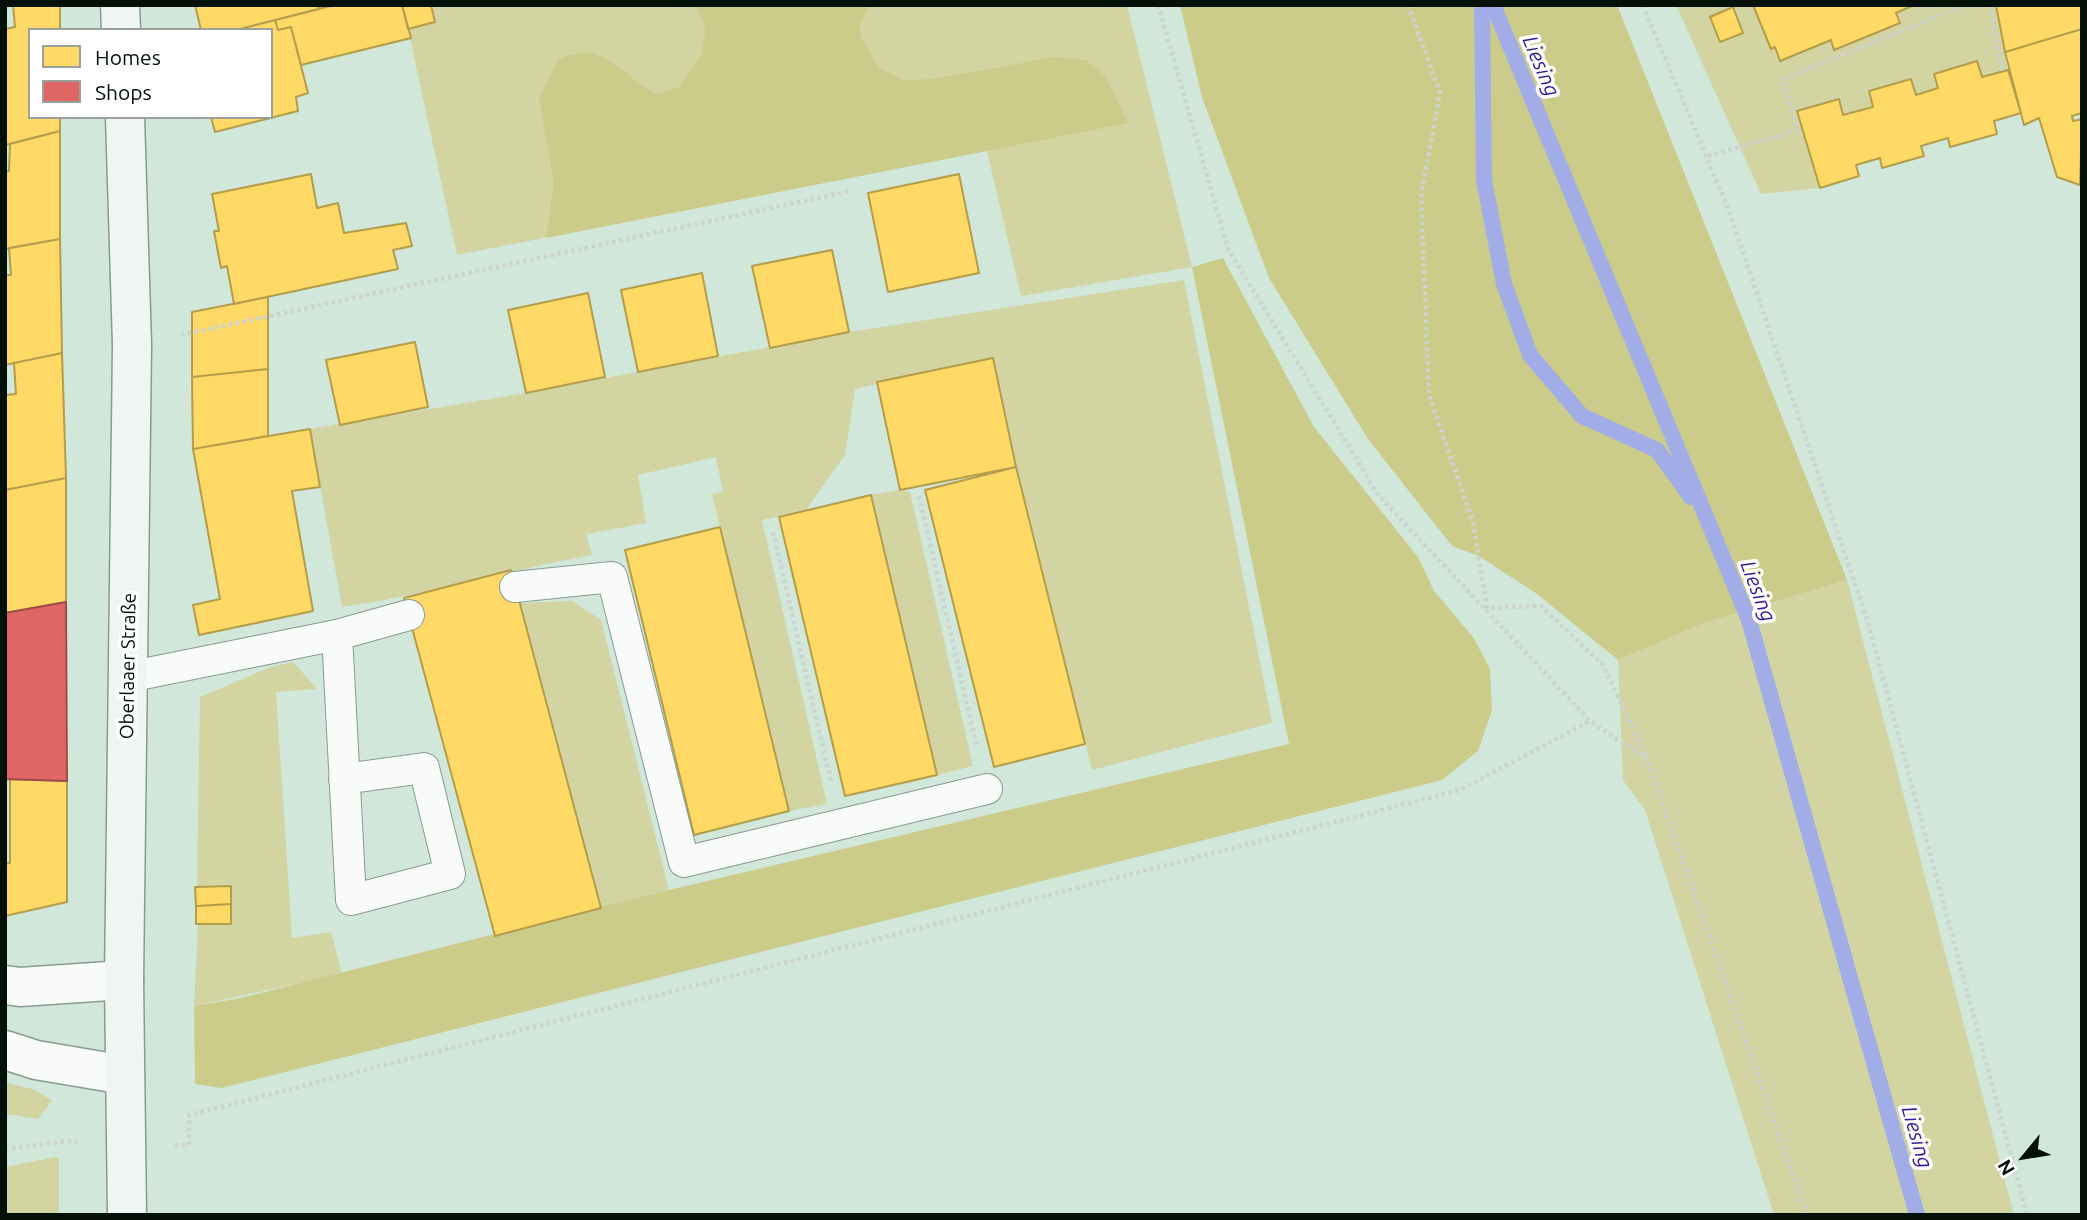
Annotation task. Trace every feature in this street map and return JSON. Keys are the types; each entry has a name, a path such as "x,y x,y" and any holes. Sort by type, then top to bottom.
{"main road":[{"path":"120,5 121,28"},
{"name":"Oberlaaer Straße","path":"125,119 132,345 124,980 127,1215"}],"street":[{"path":"5,985 20,987 124,980"},
{"path":"5,1050 36,1060 125,1075"}],"lane":[{"path":"515,587 612,577 684,862 987,789"},
{"path":"128,677 337,635 409,615"},
{"path":"337,635 344,779 351,900 450,874 424,768 344,779"}],"path":[{"path":"1158,5 1228,249 1379,496 1487,608 1590,721 1647,759"},
{"path":"1408,5 1440,93 1422,196 1429,395 1473,522 1487,608"},
{"path":"1643,5 1708,156 1868,622 2027,1215"},
{"path":"1708,156 1798,130 1783,79 1966,5"},
{"path":"1990,5 2002,71"},
{"path":"1996,39 2002,37"},
{"path":"132,345 850,191"},
{"path":"919,496 987,789"},
{"path":"773,532 841,824"},
{"path":"1487,608 1541,606 1603,664 1647,759 1807,1215"},
{"path":"189,1145 189,1115 1460,790 1590,721"},
{"path":"5,1149 65,1141 85,1143"}],"green space":[{"path":"431,5 1127,5 1192,267 1021,296 987,151 457,255 408,29"},
{"path":"696,5 870,5 860,24 860,36 879,68 903,80 934,79 1055,57 1086,60 1105,76 1128,123 546,238 554,183 539,99 558,59 588,53 610,61 657,94 679,87 701,55 706,28"},
{"path":"1180,5 1617,5 1847,580 1704,623 1618,660 1537,594 1479,556 1452,546 1368,439 1269,278 1202,97"},
{"path":"1676,5 1996,5 2008,70 1843,115 1798,111 1820,188 1761,194"},
{"path":"1223,258 1314,427 1418,557 1434,591 1473,637 1490,669 1492,710 1478,751 1442,780 222,1088 195,1084 194,1006 241,998 669,890 1289,744 1192,267"},
{"path":"1184,280 1272,723 1092,770 1016,467 993,358 855,389 845,455 805,511 762,520 827,804 789,811 712,494 723,492 716,457 638,475 646,523 586,534 592,555 342,607 310,429 526,393 849,332"},
{"path":"900,490 910,492 973,766 937,775 871,495"},
{"path":"1847,580 2014,1215 1774,1215 1645,810 1623,780 1618,660 1704,623"},
{"path":"572,601 601,620 669,890 601,908 519,603"},
{"path":"293,662 317,689 276,692 292,938 331,932 342,974 194,1006 198,924 231,924 231,886 197,887 200,697 271,667"},
{"path":"5,1082 35,1090 52,1101 38,1119 6,1114"},
{"path":"59,1158 59,1215 5,1215 5,1167"}],"building: Homes":[{"path":"13,5 60,5 60,28 28,28 28,119 60,119 60,131 5,145 5,29 15,27"},
{"path":"195,5 318,5 319,9 244,28 201,28"},
{"path":"334,5 402,5 411,38 301,65 291,27 278,30 275,20"},
{"path":"402,5 431,5 435,22 408,29"},
{"path":"1753,5 1914,5 1896,13 1900,23 1834,50 1831,40 1780,61 1775,47 1771,49"},
{"path":"1996,5 2082,5 2082,29 2005,52"},
{"path":"1733,7 1743,33 1720,42 1710,17"},
{"path":"275,20 278,30 291,27 308,93 296,97 298,111 273,117 273,28 244,28"},
{"path":"2082,29 2082,113 2072,116 2073,121 2082,119 2080,185 2057,177 2039,118 2024,125 2005,52"},
{"path":"1977,61 1982,77 2008,70 2021,113 1994,121 1997,134 1950,147 1948,138 1921,146 1924,156 1882,168 1880,158 1856,165 1859,176 1820,188 1797,111 1839,99 1843,115 1873,107 1869,91 1911,79 1916,95 1938,88 1934,74"},
{"path":"212,119 266,119 215,132"},
{"path":"60,131 60,239 5,249 5,172 9,171 10,144"},
{"path":"311,174 317,208 338,203 344,233 406,223 412,246 393,250 398,269 234,304 227,266 221,268 214,231 219,231 212,194"},
{"path":"959,174 979,273 888,292 868,193"},
{"path":"60,239 62,353 5,365 5,275 11,275 9,248"},
{"path":"832,250 849,332 770,348 752,266"},
{"path":"702,273 718,356 638,372 621,290"},
{"path":"588,293 605,377 526,393 508,310"},
{"path":"268,297 268,369 192,377 192,312"},
{"path":"415,342 428,407 340,425 326,360"},
{"path":"62,353 66,478 5,490 5,395 16,394 14,363"},
{"path":"993,358 1016,467 900,490 877,382"},
{"path":"268,369 268,436 193,449 192,377"},
{"path":"310,429 320,487 292,491 313,611 199,635 193,605 220,599 193,449"},
{"path":"1016,467 1085,744 994,767 925,490"},
{"path":"66,478 66,602 5,613 5,490"},
{"path":"871,495 937,775 845,796 779,517"},
{"path":"720,527 789,811 694,835 625,550"},
{"path":"511,570 601,908 495,936 404,598"},
{"path":"10,779 67,781 67,902 5,916 5,864 10,863"},
{"path":"231,886 231,904 196,906 195,887"},
{"path":"231,904 231,924 196,924 196,906"}],"building: Shops":[{"path":"66,602 67,781 5,779 5,613"}],"waterway":[{"path":"1482,5 1484,180 1504,284 1530,355 1582,416 1657,450 1691,497"},
{"name":"Liesing","path":"1493,5 1749,620 1917,1215"}]}
